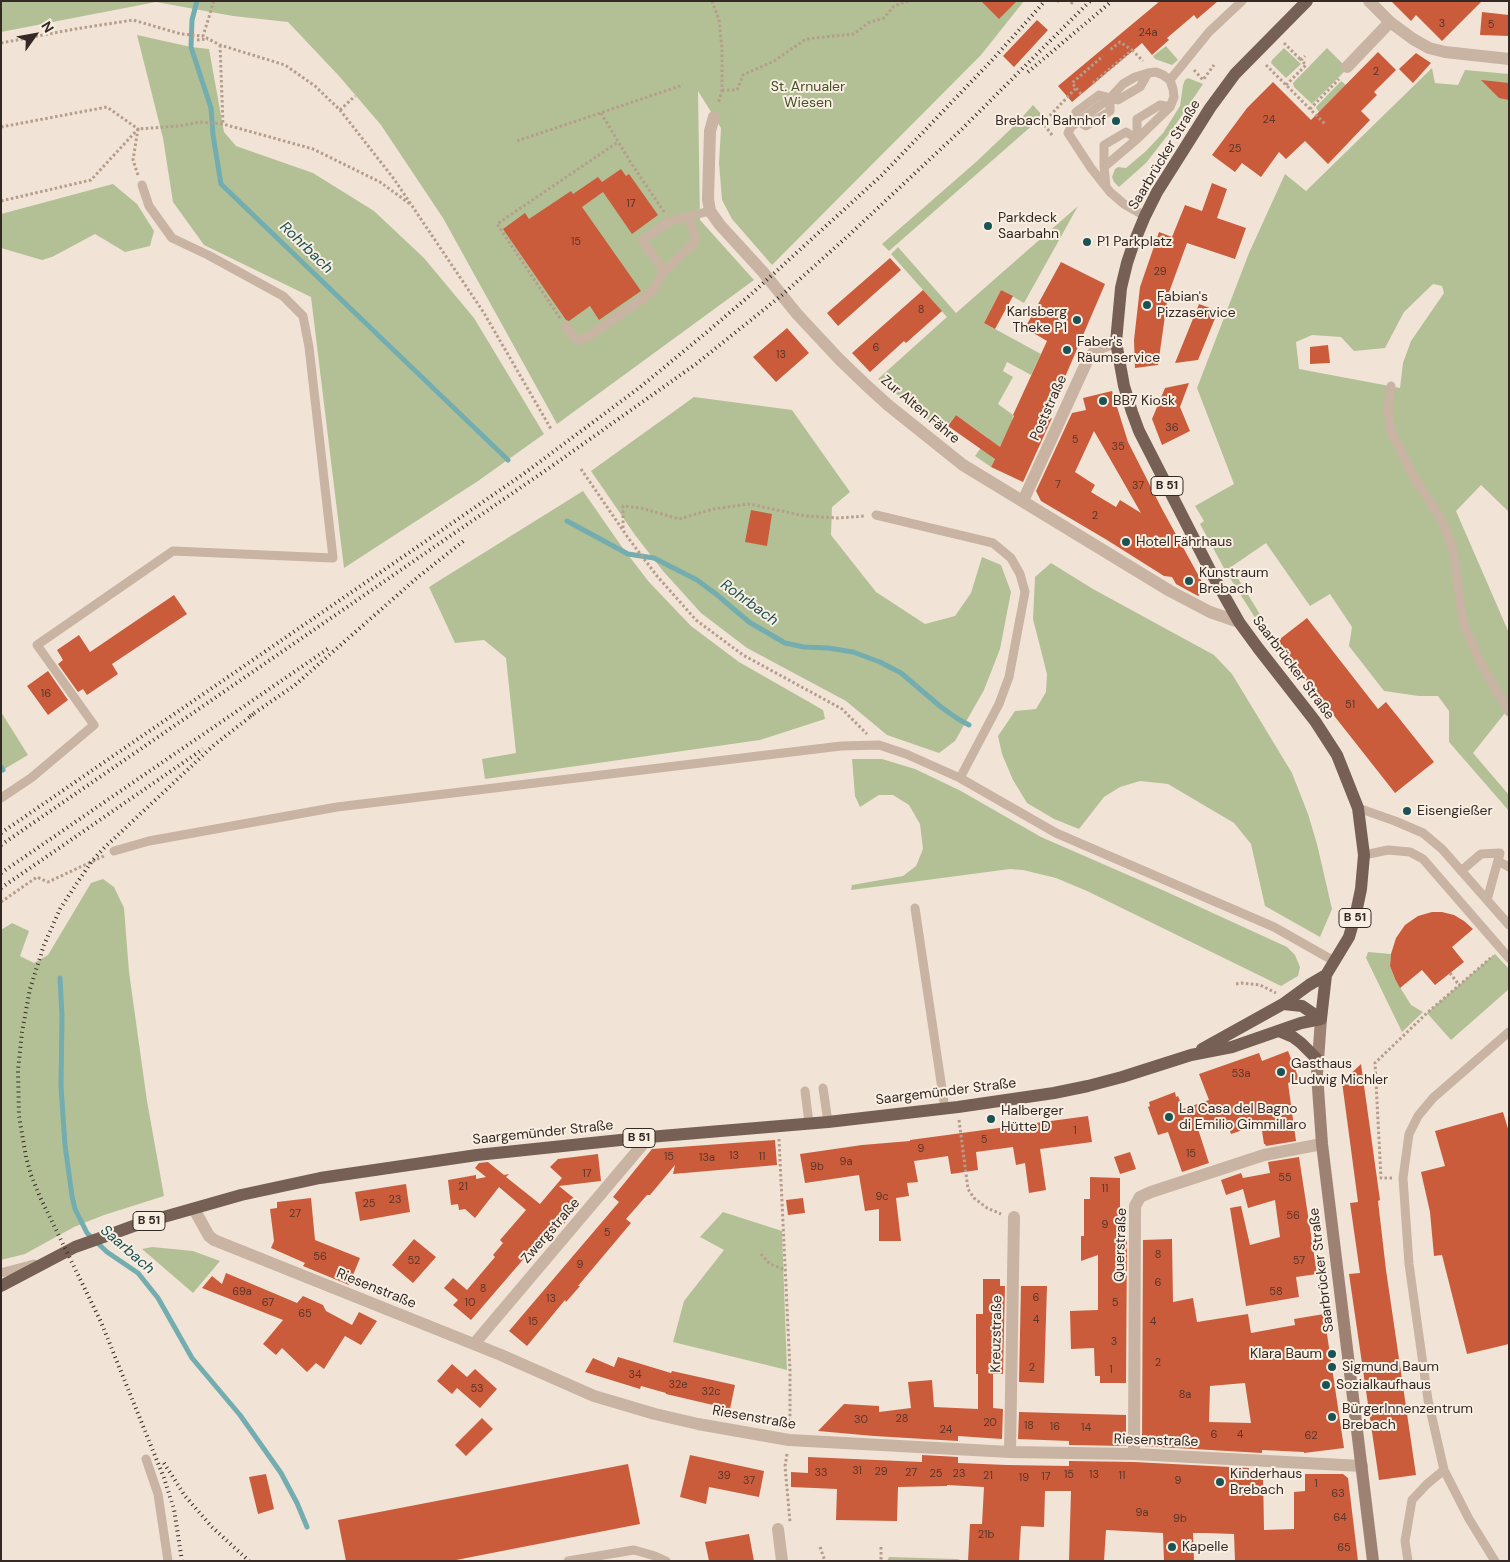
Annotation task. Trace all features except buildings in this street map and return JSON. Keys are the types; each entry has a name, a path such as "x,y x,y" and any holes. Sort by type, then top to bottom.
{"main road":[{"name":"Saarbrücker Straße","path":"1307,1 1235,74 1178,156 1145,216 1132,247 1122,282 1116,342 1124,386 1139,431 1212,574 1239,622 1315,721 1337,755 1358,808 1364,855 1361,889 1349,936 1326,975 1317,1074 1322,1144 1373,1561"},
{"name":"Saarbrücker Straße","path":"1279,1000 1326,975"},
{"path":"1279,1000 1302,1006 1321,1019"},
{"name":"Saargemünder Straße","path":"1191,1055 1279,1000"},
{"name":"B 51","path":"1279,1031 1301,1023 1321,1019"},
{"path":"1279,1031 1293,1037 1318,1060"},
{"name":"Saargemünder Straße","path":"1,1286 81,1244 194,1208 286,1185 350,1172 477,1154 828,1122 951,1108 1088,1086 1191,1055 1232,1047 1279,1031"}],"street":[{"path":"1369,1 1390,22 1429,48 1445,52 1509,59"},
{"path":"1347,67 1390,22"},
{"path":"710,211 708,199 710,131 714,117"},
{"name":"Zur Alten Fähre","path":"710,211 797,314 839,359 888,405 963,465 1195,605 1239,622"},
{"name":"Poststraße","path":"1023,501 1088,359 1095,351 1116,342"},
{"name":"Zwergstraße","path":"474,1344 650,1137"},
{"name":"Querstraße","path":"1134,1454 1135,1206 1140,1197 1264,1155 1322,1144"},
{"name":"Riesenstraße","path":"194,1208 208,1236 214,1240 474,1344 594,1396 672,1418 789,1440 1010,1452 1134,1454 1362,1466"},
{"name":"Kreuzstraße","path":"1010,1452 1014,1217"},
{"path":"778,1529 782,1561"}],"lane":[{"path":"1170,80 1209,32 1242,1"},
{"path":"1104,167 1112,158 1137,139 1170,106 1174,97 1173,88 1170,80 1163,75 1156,72 1148,73 1140,87 1118,100 1110,98 1071,126 1068,133 1107,188 1124,204 1145,216"},
{"path":"1137,139 1137,120 1160,105 1170,106"},
{"path":"1107,188 1104,167 1104,145 1126,132 1137,139"},
{"path":"1,798 31,778 94,725 37,645 173,551 333,558 309,347 303,316 283,296 208,255 172,238 149,206 142,186"},
{"path":"664,271 642,240 670,222 710,211"},
{"path":"566,326 573,336 579,340 586,338 653,290 664,271 695,239 694,231 687,217"},
{"path":"1391,386 1388,410 1391,431 1416,481 1442,520 1453,550 1463,622 1480,662 1509,712"},
{"path":"876,515 993,543 1011,558 1020,574 1025,592 1009,677 999,704 960,778"},
{"path":"114,852 149,841 337,807 841,746 879,745 906,754 960,778 1056,834 1274,927 1334,961"},
{"path":"1358,808 1423,833 1442,849 1509,925"},
{"path":"1364,855 1388,850 1410,852 1423,859 1509,958"},
{"path":"1461,871 1481,854 1500,853 1486,900"},
{"path":"1498,861 1509,867"},
{"path":"915,908 940,1068 951,1108"},
{"path":"1495,1561 1469,1519 1444,1470 1427,1391 1410,1264 1403,1178 1408,1134 1418,1116 1432,1098 1509,1032"},
{"path":"823,1088 828,1122"},
{"path":"805,1091 809,1123"},
{"path":"1,1273 46,1261"},
{"path":"146,1459 158,1494 168,1561"},
{"path":"1408,1561 1405,1541 1412,1500 1430,1480 1444,1470"},
{"path":"568,1561 634,1550 666,1561"}],"path":[{"path":"203,36 214,1"},
{"path":"712,1 718,20 722,49 722,90 714,117"},
{"path":"722,90 737,90 743,75 774,60 806,39 854,34 868,23 884,18 894,6 908,1"},
{"path":"1,43 133,20 181,34 203,36 220,45 285,65 315,86 340,110 394,179 484,314 551,429"},
{"path":"196,40 208,39"},
{"path":"1110,50 1120,42 1143,61"},
{"path":"220,45 223,124"},
{"path":"1286,46 1306,64 1286,85"},
{"path":"1088,87 1132,50"},
{"path":"1085,98 1072,83 1103,56"},
{"path":"1301,60 1304,56"},
{"path":"1204,78 1214,65"},
{"path":"1266,65 1326,125"},
{"path":"1310,109 1347,71 1347,67"},
{"path":"517,142 683,85"},
{"path":"1052,135 1043,123 1076,88"},
{"path":"340,110 355,96"},
{"path":"1,127 107,107 138,129 180,126 200,122 223,124 313,149 380,182 413,207"},
{"path":"601,113 670,222"},
{"path":"138,129 133,160 142,186"},
{"path":"1,201 91,180 138,129"},
{"path":"566,326 497,224 618,142"},
{"path":"581,469 657,576 696,620 743,655 842,709 879,745"},
{"path":"623,528 623,506 641,508 679,519 713,508 749,504 805,516 838,518 876,515"},
{"path":"1,902 37,877 48,882 114,852"},
{"path":"1403,1178 1381,1178 1375,1063 1501,949"},
{"path":"1450,973 1459,985"},
{"path":"1236,984 1260,985 1279,994 1279,1000"},
{"path":"951,1108 968,1189 974,1198 986,1208 1014,1217"},
{"path":"778,1126 790,1370 789,1440 785,1466 791,1529 780,1547"},
{"path":"761,1254 770,1264 786,1270"},
{"path":"820,1547 826,1561"},
{"path":"881,1547 881,1561"}],"green space":[{"name":"St. Arnualer Wiesen","path":"1,1 1024,1 981,55 772,265 732,219 722,200 719,163 721,128 698,91 700,220 754,280 557,424 443,218 381,125 339,76 288,22 233,16 156,2 1,32"},
{"path":"137,35 209,49 224,132 236,146 313,173 374,211 424,258 474,318 544,434 478,481 344,568 311,297 204,245 173,202 163,138"},
{"path":"1166,46 1178,60 1172,65 1155,59 1153,56"},
{"path":"1284,48 1301,64 1286,78 1271,63"},
{"path":"1327,48 1345,66 1344,72 1312,104 1294,87 1293,83"},
{"path":"1432,68 1435,83 1458,85 1465,70 1509,74 1509,512 1481,485 1456,511 1509,633 1509,708 1473,753 1509,795 1509,811 1449,742 1449,711 1438,696 1419,696 1384,691 1349,646 1352,627 1330,594 1310,606 1266,543 1231,567 1269,629 1262,629 1225,570 1200,524 1204,521 1195,506 1234,484 1197,388 1249,253 1285,174 1306,191","holes":["1433,284 1442,286 1444,293 1411,341 1403,363 1400,388 1299,369 1296,342 1312,335 1341,337 1354,351 1385,348 1404,312"]},
{"path":"1188,78 1203,84 1174,127 1146,163 1119,187 1112,177 1115,169 1118,167 1126,168 1163,133 1180,106 1183,85"},
{"path":"1341,81 1346,85 1319,112 1316,108 1317,106"},
{"path":"1033,105 1043,116 889,251 882,244 976,162"},
{"path":"113,184 137,204 154,231 150,246 125,252 95,234 52,257 42,260 1,248 1,214"},
{"path":"1078,206 1024,303 1001,290 984,323 1041,354 1031,375 1007,362 1003,371 1013,377 998,404 1013,415 1012,422 991,467 975,456 988,438 956,415 943,432 878,379 947,317 891,254 898,247 956,313"},
{"path":"694,397 792,410 850,492 832,507 831,535 876,592 925,624 955,616 971,593 982,557 1001,565 1011,592 1000,649 984,690 955,741 939,753 887,735 846,701 747,648 701,613 663,571 635,535 591,471"},
{"path":"583,491 649,582 691,626 739,662 823,710 825,719 760,740 485,779 482,759 516,753 506,658 484,640 455,643 429,587"},
{"path":"1051,563 1093,589 1214,655 1232,674 1292,773 1308,814 1332,909 1320,937 1265,906 1251,844 1234,823 1168,784 1140,781 1120,787 1104,797 1079,829 1054,819 1027,803 1013,780 1002,754 998,736 1015,711 1036,709 1046,692 1047,674 1033,619 1035,577"},
{"path":"1,712 28,755 1,771"},
{"path":"852,759 882,759 915,769 961,791 1041,837 1287,947 1295,955 1300,967 1298,976 1281,986 1087,891 1056,878 1023,870 1010,869 851,890 852,885 903,876 916,866 923,849 920,824 909,805 893,795 879,795 860,807 855,796"},
{"path":"103,879 114,887 124,908 129,972 147,1101 164,1196 104,1215 74,1227 25,1254 1,1260 1,930 12,923 29,931 20,956 34,963 48,955 91,883"},
{"path":"1368,952 1391,954 1390,966 1395,979 1411,1005 1423,1012 1402,1032 1366,958"},
{"path":"1495,954 1509,969 1509,989 1451,1040 1427,1013"},
{"path":"723,1212 782,1231 787,1370 673,1342 684,1301 724,1250 700,1237"},
{"path":"152,1247 193,1251 220,1261 193,1293 142,1249"},
{"path":"889,1557 957,1559 965,1561 887,1561"}],"waterway":[{"name":"Rohrbach","path":"197,1 192,20 191,47 211,108 213,135 221,184 508,460"},
{"name":"Rohrbach","path":"567,521 628,554 654,558 697,580 749,622 785,643 853,652 880,662 901,673 941,707 969,725"},
{"name":"Saarbach","path":"60,978 62,1016 61,1086 65,1145 75,1209 87,1233 107,1252 138,1273 158,1298 192,1358 240,1415 281,1473 307,1527"}],"railway":[{"path":"1,833 522,475 639,388 748,297 882,175 994,58 1045,1"},
{"path":"1,845 552,466 696,364 782,295 849,235 960,131 1090,1"},
{"path":"1028,72 1112,1"},
{"path":"250,716 295,685 418,577 466,539"},
{"path":"1,873 329,648"},
{"path":"182,1561 174,1509 164,1478 101,1322 31,1175 19,1116 18,1070 22,1032 30,989 44,945 60,909 77,883 92,861 104,848 214,745 255,713"},
{"path":"1,888 203,749"},
{"path":"164,1463 185,1496 212,1527 249,1561"}],"place":[{"name":"Brebach Bahnhof","path":"1116,121"},
{"name":"Parkdeck Saarbahn","path":"988,226"},
{"name":"P1 Parkplatz","path":"1087,242"},
{"name":"Fabian's Pizzaservice","path":"1147,305"},
{"name":"Karlsberg Theke P1","path":"1077,320"},
{"name":"Faber's Räumservice","path":"1067,350"},
{"name":"BB7 Kiosk","path":"1103,401"},
{"name":"Hotel Fährhaus","path":"1126,542"},
{"name":"Kunstraum Brebach","path":"1189,581"},
{"name":"Eisengießer","path":"1407,811"},
{"name":"Gasthaus Ludwig Michler","path":"1281,1072"},
{"name":"La Casa del Bagno di Emilio Gimmillaro","path":"1169,1117"},
{"name":"Halberger Hütte D","path":"991,1119"},
{"name":"Klara Baum","path":"1332,1354"},
{"name":"Sigmund Baum","path":"1332,1367"},
{"name":"Sozialkaufhaus","path":"1326,1385"},
{"name":"BürgerInnenzentrum Brebach","path":"1332,1417"},
{"name":"Kinderhaus Brebach","path":"1220,1482"},
{"name":"Kapelle","path":"1172,1547"}]}
